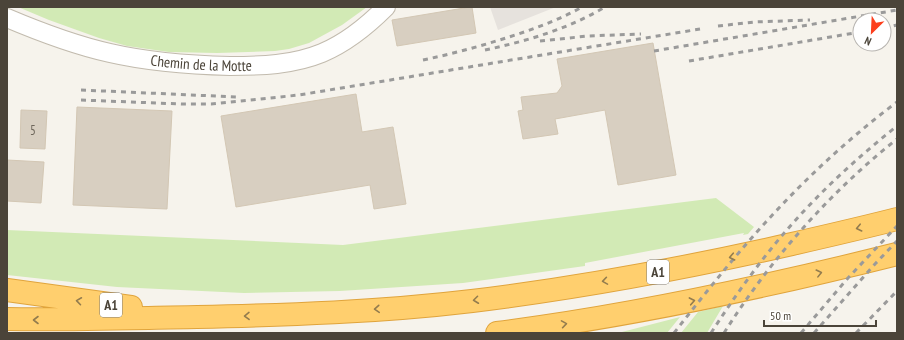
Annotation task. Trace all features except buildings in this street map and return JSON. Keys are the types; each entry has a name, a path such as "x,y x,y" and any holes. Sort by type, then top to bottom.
{"highway":[{"name":"A1","path":"7,290 165,312 215,316 298,314 415,306 525,294 649,274 731,258 897,219"},
{"name":"A1","path":"497,333 687,302 897,254"},
{"path":"7,319 42,320 215,316"}],"street":[{"name":"Chemin de la Motte","path":"7,18 59,38 110,53 160,62 220,66 246,66 280,64 308,58 321,53 332,48 357,32 386,7"}],"shaded area":[{"path":"490,7 556,7 498,30"}],"green space":[{"path":"18,7 367,7 342,25 309,43 289,49 275,51 217,53 169,52 127,46 99,38"},
{"path":"716,198 754,227 748,234 743,235 744,233 585,263 585,266 463,283 340,291 244,293 117,287 7,275 7,230 343,245"},
{"path":"723,306 707,333 681,333 698,312"},
{"path":"680,317 667,333 618,333"}],"railway":[{"path":"423,60 488,44 555,20 582,7"},
{"path":"485,50 516,43 562,28 605,7"},
{"path":"654,51 897,10"},
{"path":"718,26 754,22 810,20"},
{"path":"892,26 897,25"},
{"path":"81,100 211,104 299,95 700,29"},
{"path":"689,61 852,33"},
{"path":"540,41 588,36 641,34"},
{"path":"81,90 237,97"},
{"path":"674,333 730,263 780,207 845,145 897,102"},
{"path":"711,333 750,276 803,212 864,153 897,126"},
{"path":"724,333 761,279 802,229 848,182 897,139"},
{"path":"801,333 848,278 897,226"},
{"path":"814,333 897,241"},
{"path":"856,333 897,291"}]}
